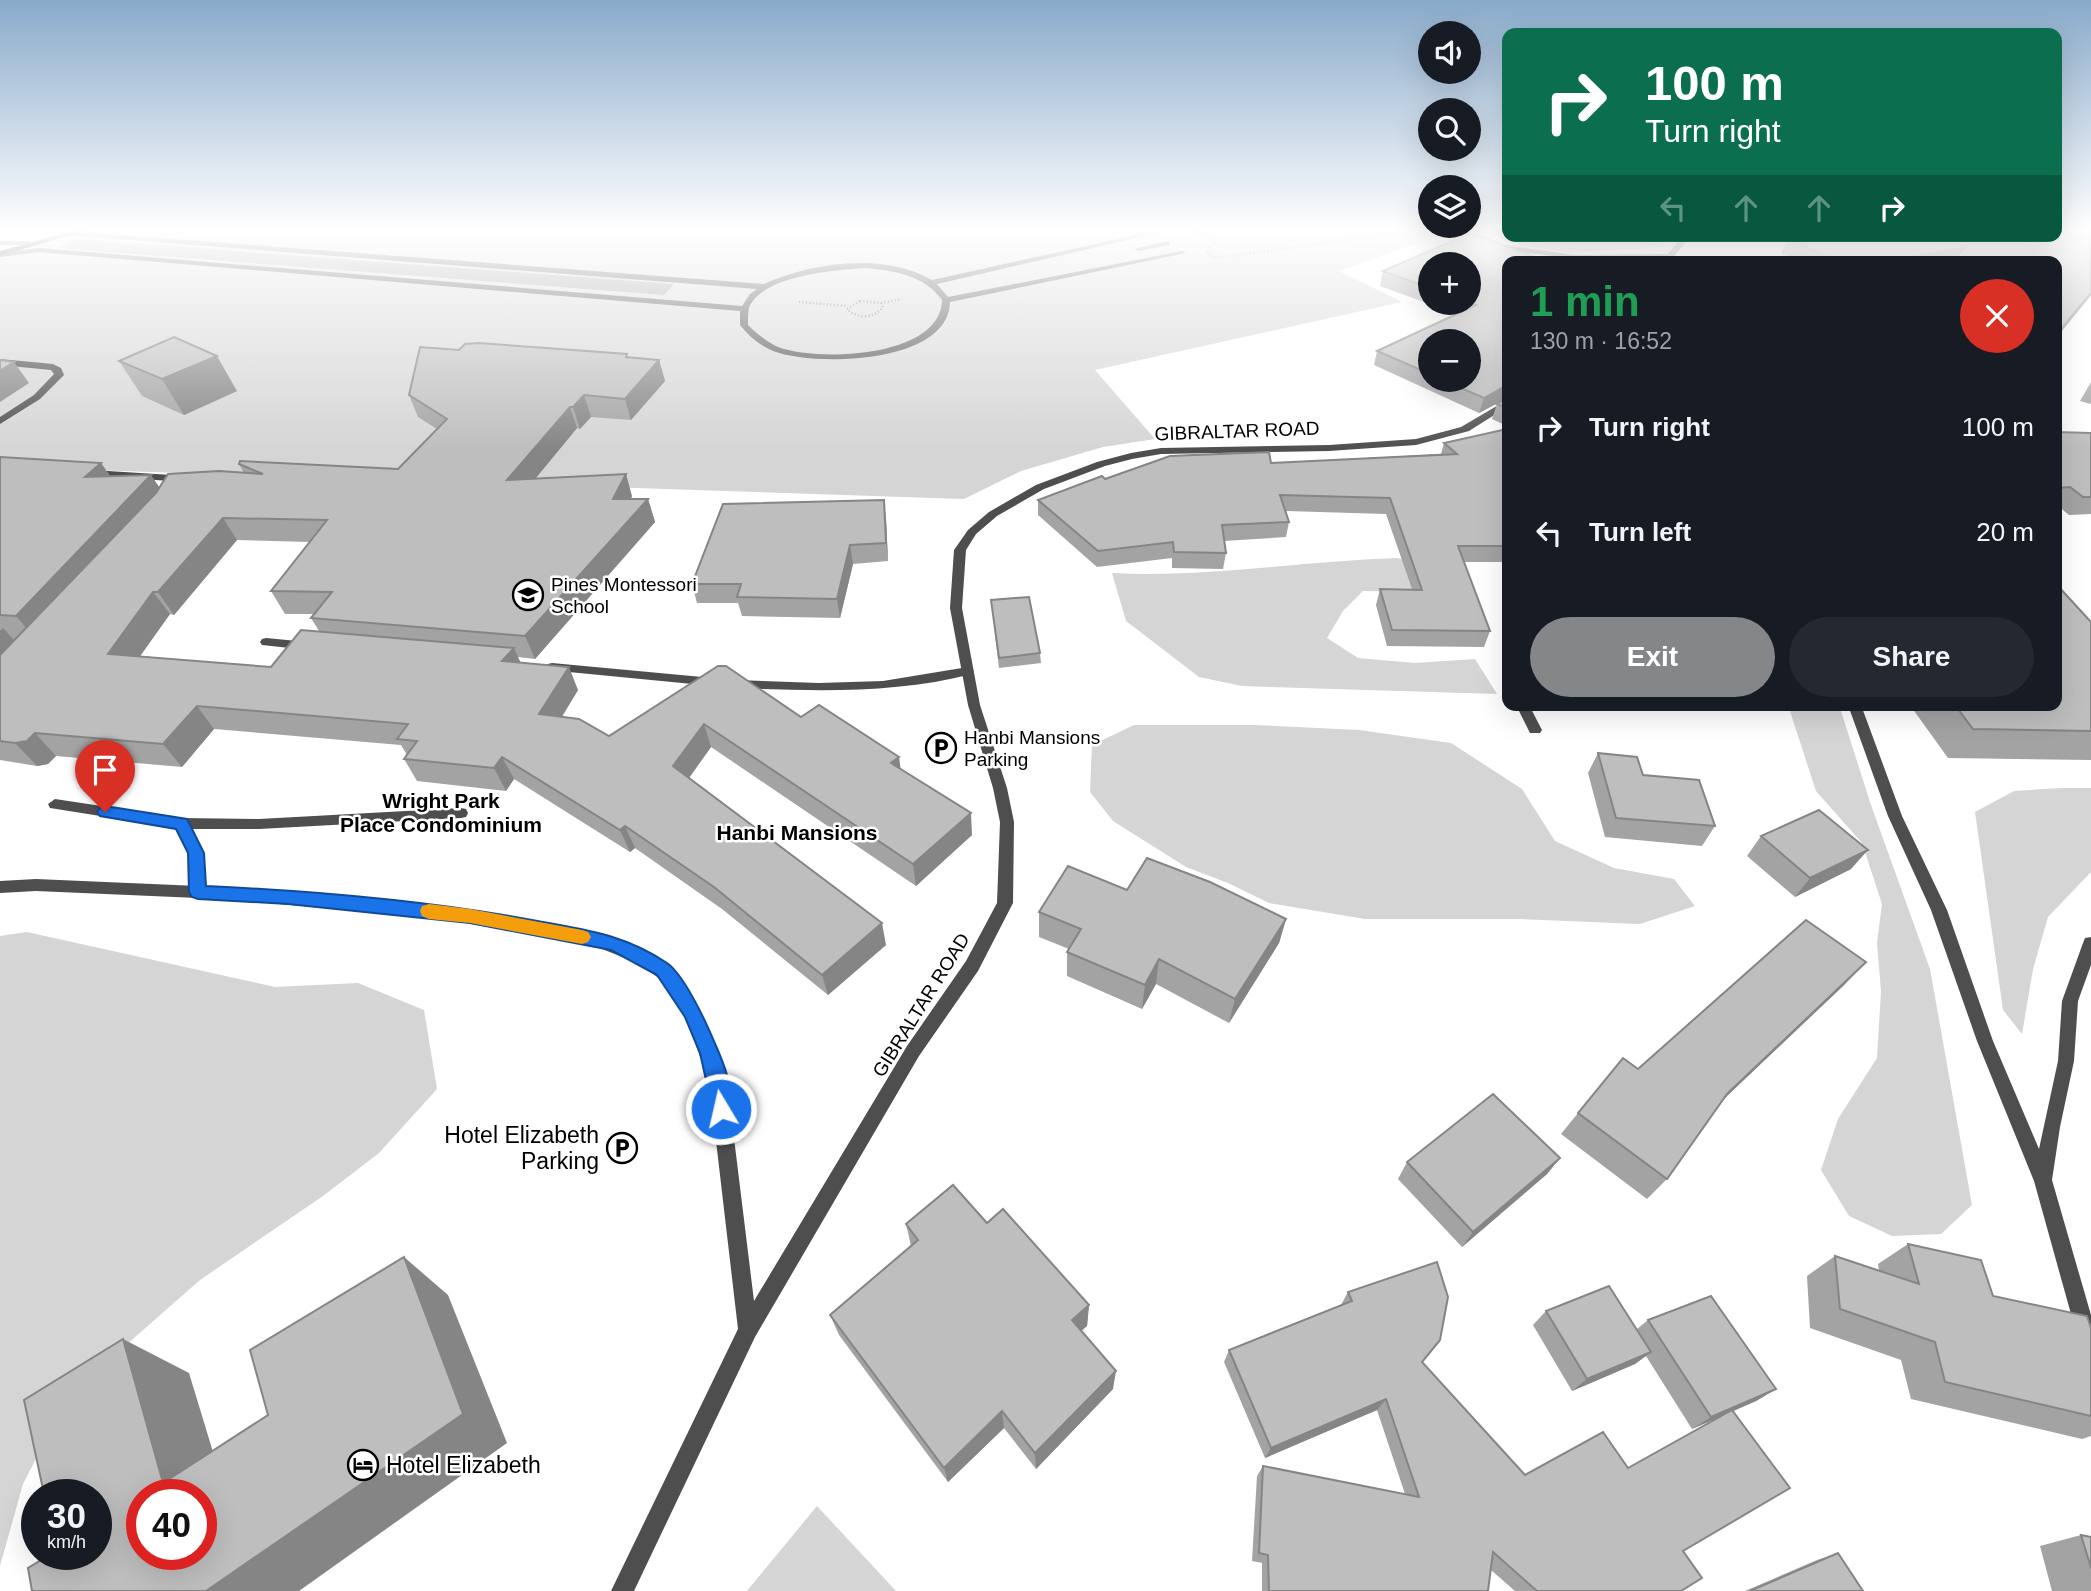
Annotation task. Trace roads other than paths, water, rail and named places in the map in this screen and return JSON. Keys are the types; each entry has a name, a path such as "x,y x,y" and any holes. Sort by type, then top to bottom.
{"street":[{"path":"664,302 745,309"},
{"path":"750,302 745,309 744,325 756,339 777,350 808,357 843,358 878,353 910,344 932,331 945,316 946,302"},
{"path":"0,362 53,367 58,370 59,375 37,397 0,421"},
{"name":"GIBRALTAR ROAD","path":"622,1591 748,1330 913,1051 972,966 1005,903 1007,822 1000,788 974,705 956,608 960,550 972,532 993,514 1040,487 1101,464 1161,451 1329,448 1416,442 1465,429 1502,406"},
{"path":"79,472 172,478 180,488 174,500"},
{"path":"267,642 322,647"},
{"path":"531,665 785,687 883,685 968,671"},
{"path":"1525,711 1535,730"},
{"path":"1856,711 1895,816 1939,910 1985,1041 2043,1181 2091,1350"},
{"path":"55,804 181,824 259,824 461,813"},
{"path":"181,824 196,853 198,892"},
{"path":"0,887 36,885 288,897 470,916 615,943 664,970 692,1012 718,1081 748,1330"},
{"path":"2043,1181 2051,1127 2066,1061 2070,1001 2091,943"}],"place":[{"name":"Pines Montessori School","path":"528,595"},
{"name":"Hanbi Mansions Parking","path":"941,748"},
{"name":"Hotel Elizabeth Parking","path":"622,1148"},
{"name":"Hotel Elizabeth","path":"363,1465"}],"district":[{"name":"Wright Park Place Condominium","path":"441,812"},
{"name":"Hanbi Mansions","path":"797,832"}]}
